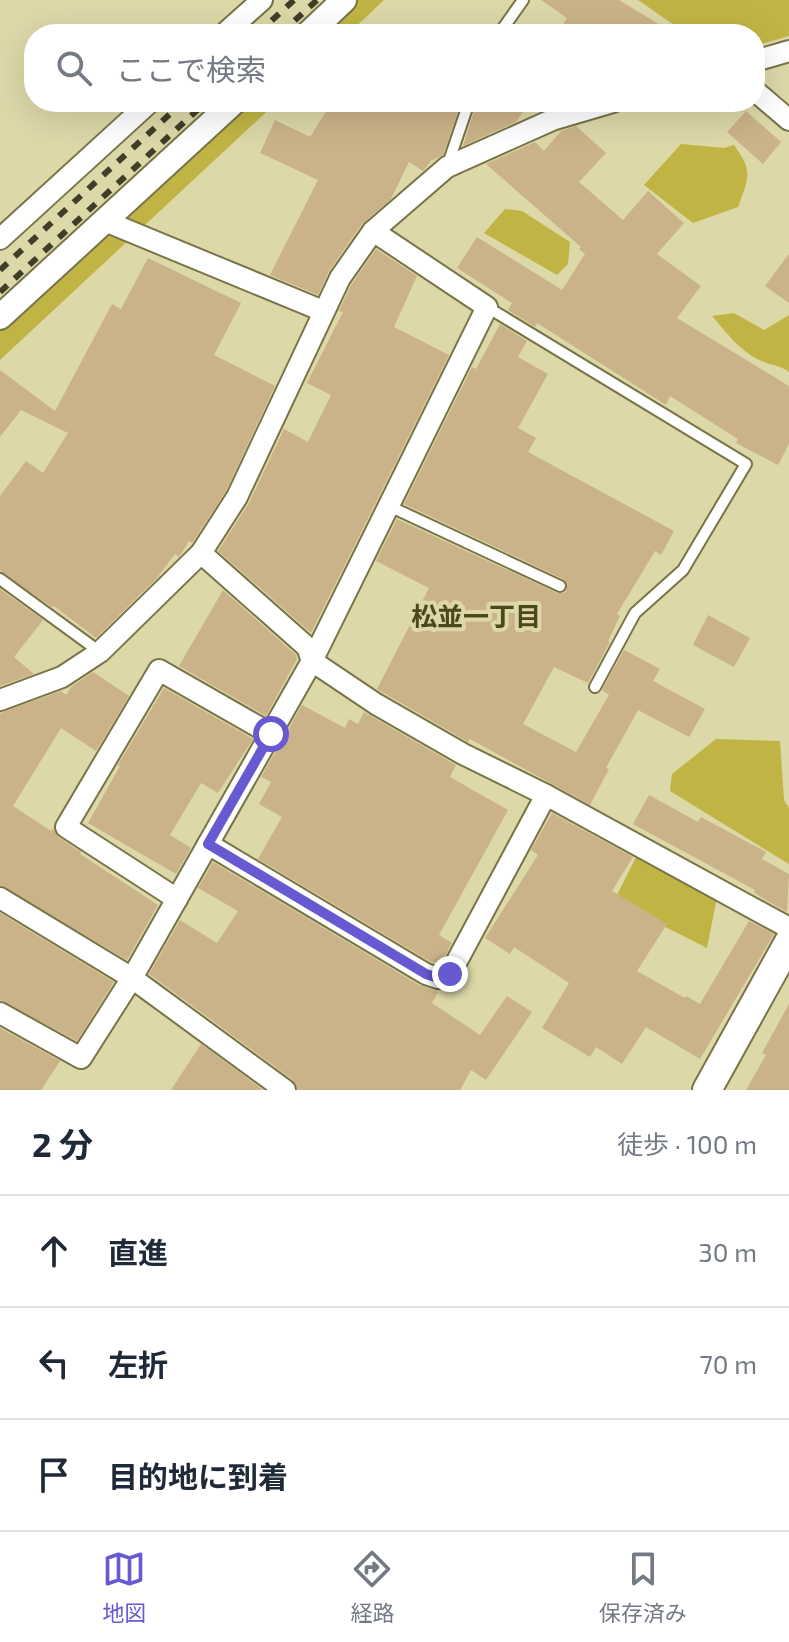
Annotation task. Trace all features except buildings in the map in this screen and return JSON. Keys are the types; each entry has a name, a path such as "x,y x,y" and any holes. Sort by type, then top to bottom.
{"main road":[{"path":"707,1090 789,942"}],"street":[{"path":"235,24 262,0"},
{"path":"319,24 344,0"},
{"path":"765,58 789,51"},
{"path":"765,100 789,120"},
{"path":"0,239 139,112"},
{"path":"0,317 223,112"},
{"path":"0,700 62,677 100,652 201,553 237,497 340,278 373,231 447,167 552,120 579,112"},
{"path":"105,221 323,311"},
{"path":"0,1013 81,1058 132,978 312,661 487,307 373,231"},
{"path":"201,553 307,647 312,661 376,704 463,754 546,795 789,928"},
{"path":"177,899 66,827 159,670 271,734"},
{"path":"208,844 426,974 438,978 450,974 546,795"},
{"path":"0,898 132,978 285,1090"}],"lane":[{"path":"506,24 523,0"},
{"path":"447,167 466,112"},
{"path":"487,307 746,464 683,570 635,613 595,687"},
{"path":"389,506 560,586"},
{"path":"0,579 100,652"}],"shaded area":[{"path":"344,0 384,0 359,24 319,24"},
{"path":"638,0 789,0 789,36 765,43 765,24 673,24"},
{"path":"223,112 266,112 0,360 0,317"},
{"path":"681,144 724,148 734,145 747,168 745,188 738,207 693,223 644,185"},
{"path":"505,209 522,211 570,242 568,264 557,275 484,233"},
{"path":"734,313 764,330 789,315 789,372 745,351 712,316"},
{"path":"716,739 780,741 784,800 789,808 789,864 670,791 672,774"},
{"path":"645,839 720,882 707,948 614,901"}],"railway":[{"path":"268,24 294,0"},
{"path":"291,24 317,0"},
{"path":"0,270 172,112"},
{"path":"0,292 195,112"}],"district":[{"name":"松並一丁目","path":"476,617"}],"route":[{"path":"271,734 208,844 426,974 438,978 450,974"}]}
